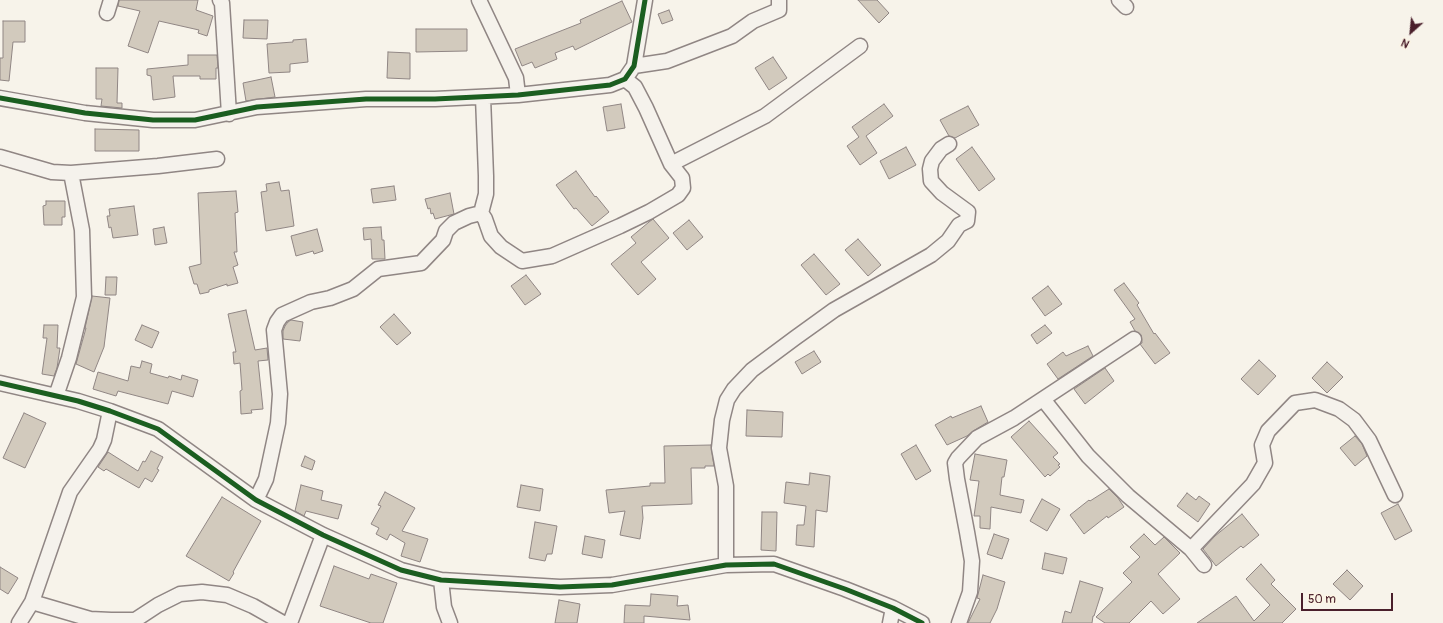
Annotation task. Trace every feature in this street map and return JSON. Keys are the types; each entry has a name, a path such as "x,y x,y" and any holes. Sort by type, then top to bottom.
{"street":[{"path":"220,0 222,3 229,114"},
{"path":"479,0 516,78 518,95"},
{"path":"0,98 85,113 153,120 195,120 257,107 366,98 435,99 518,95 610,85 625,79 634,66 645,0"},
{"path":"634,66 667,61 732,36 753,21 779,10 779,0"},
{"path":"671,164 765,116 860,46"},
{"path":"483,97 486,194 481,213 485,219 491,236 501,247 522,260 552,256 649,212 678,195 683,188 682,178 671,164 635,87 625,79"},
{"path":"726,565 726,486 719,448 722,420 727,400 734,389 752,370 788,342 834,310 931,255 948,241 959,225 968,221 968,212 942,193 931,181 930,169 932,160 941,149 949,144"},
{"path":"0,157 52,172 158,166 217,160"},
{"path":"56,396 69,358 84,296 82,230 71,172"},
{"path":"256,500 266,479 278,423 280,394 274,330 282,315 311,302 330,298 353,289 364,278 378,269 421,263 443,240 446,231 454,223 468,216 481,213"},
{"path":"959,623 970,592 972,561 956,479 956,463 958,458 978,438 1014,418 1134,339"},
{"path":"0,383 56,396 110,411 158,429 256,500 323,535 401,570 441,580 560,587 612,585 726,565 774,564 846,589 893,608 922,623"},
{"path":"1043,399 1088,456 1128,496 1191,549 1204,565"},
{"path":"1191,549 1253,484 1265,463 1262,445 1268,431 1295,403 1315,400 1339,409 1354,420 1370,440 1395,495"},
{"path":"19,623 32,602 70,492 100,449 104,440 110,411"},
{"path":"290,623 323,535"},
{"path":"441,580 444,607 450,623"},
{"path":"32,602 90,619 135,620 158,605 180,594 202,592 227,595 254,606 283,623"},
{"path":"890,623 893,608"}],"building":[{"path":"119,0 198,0 196,10 213,16 207,36 198,33 199,30 159,21 148,53 128,46 140,11 118,6"},
{"path":"858,0 877,0 889,13 879,23"},
{"path":"622,1 632,22 575,50 573,46 555,53 557,59 535,68 532,62 522,66 515,49 581,23 580,20"},
{"path":"669,10 673,20 662,24 658,14"},
{"path":"244,20 268,20 267,39 243,38"},
{"path":"3,21 25,21 25,42 13,42 9,81 0,80 0,58 3,58"},
{"path":"416,29 467,29 467,51 416,52"},
{"path":"306,39 308,62 290,64 290,72 269,73 267,44 293,42 293,40"},
{"path":"388,52 410,53 410,79 387,78"},
{"path":"188,55 217,55 218,68 216,68 216,79 200,79 200,76 173,76 175,97 153,100 151,76 147,75 147,69 188,65"},
{"path":"773,57 787,78 769,90 755,68"},
{"path":"96,68 118,68 117,103 122,103 122,108 101,106 102,99 96,99"},
{"path":"271,77 275,97 246,101 243,83"},
{"path":"621,104 625,128 607,131 603,107"},
{"path":"884,104 893,116 866,136 877,153 860,165 847,146 859,137 852,127"},
{"path":"968,106 979,125 955,138 949,136 940,120"},
{"path":"95,129 139,130 139,151 95,151"},
{"path":"906,147 916,165 889,179 880,161"},
{"path":"972,147 995,179 979,191 956,159"},
{"path":"576,171 595,197 596,196 609,212 592,226 576,208 574,209 556,185"},
{"path":"279,182 281,191 289,190 294,226 266,231 261,192 267,191 266,184"},
{"path":"394,186 396,200 373,203 371,189"},
{"path":"236,191 238,212 235,213 237,252 234,252 238,265 233,267 238,283 227,286 227,284 209,290 209,292 200,294 197,284 194,284 189,267 201,264 198,193"},
{"path":"450,193 454,214 435,219 433,213 431,214 430,208 428,209 425,199"},
{"path":"46,201 65,201 65,217 62,217 62,225 44,225 43,206 46,205"},
{"path":"134,206 138,235 113,238 111,227 109,228 107,216 110,216 109,209"},
{"path":"653,219 669,238 641,262 656,279 638,295 611,264 636,243 631,237"},
{"path":"689,220 703,237 687,250 673,233"},
{"path":"164,227 167,243 155,245 153,229"},
{"path":"381,227 382,240 384,240 385,259 372,259 371,239 364,240 363,228"},
{"path":"317,229 323,251 314,254 313,251 296,256 291,236"},
{"path":"858,239 881,265 868,276 845,250"},
{"path":"814,254 840,284 826,295 801,265"},
{"path":"526,275 541,294 525,305 511,286"},
{"path":"106,277 117,277 116,295 105,295"},
{"path":"1124,283 1139,303 1137,305 1154,334 1155,333 1170,353 1155,364 1140,344 1142,343 1141,335 1135,331 1130,322 1135,319 1114,290"},
{"path":"1048,286 1062,304 1045,316 1032,298"},
{"path":"92,296 110,298 104,347 94,372 76,364 86,328"},
{"path":"246,310 255,350 267,348 268,360 258,361 263,409 251,410 252,413 241,414 240,391 242,390 240,363 234,364 233,352 236,352 228,314"},
{"path":"394,314 411,333 397,345 380,327"},
{"path":"291,320 303,322 300,341 283,339 283,331 285,326"},
{"path":"44,325 58,325 57,348 60,348 57,368 54,376 42,374 47,338 43,338"},
{"path":"142,325 159,332 152,348 135,340"},
{"path":"1045,325 1052,333 1037,344 1031,335"},
{"path":"1088,346 1093,356 1058,379 1047,364 1063,352 1066,356"},
{"path":"814,351 821,362 802,374 795,362"},
{"path":"1259,360 1276,376 1258,395 1241,379"},
{"path":"142,361 152,364 150,373 168,378 169,376 181,380 182,375 198,380 193,397 172,391 168,404 118,391 116,396 93,389 98,372 128,381 131,366 140,368"},
{"path":"1327,362 1343,377 1327,393 1312,378"},
{"path":"1105,368 1114,381 1085,404 1074,389"},
{"path":"981,406 988,422 967,436 947,445 935,425 951,416 952,418"},
{"path":"747,410 783,412 782,437 746,436"},
{"path":"24,413 46,423 25,468 3,458"},
{"path":"1029,421 1058,453 1053,457 1060,464 1058,465 1060,467 1050,476 1048,474 1045,477 1011,437"},
{"path":"1355,436 1362,444 1367,456 1355,466 1340,448"},
{"path":"711,445 714,466 705,466 705,468 691,468 692,504 642,506 643,518 640,539 620,535 625,511 609,513 606,490 650,486 650,483 665,483 664,446"},
{"path":"916,445 931,471 916,480 901,454"},
{"path":"151,451 163,457 157,469 159,470 152,482 145,478 139,488 106,469 104,471 98,467 108,452 138,471 143,461 145,462"},
{"path":"975,454 1007,460 1004,477 1002,477 1000,495 1024,500 1021,513 991,507 990,529 980,528 980,516 974,516 979,481 970,480"},
{"path":"305,456 315,461 312,470 301,466"},
{"path":"810,473 830,476 827,512 816,510 814,547 796,545 797,525 804,525 806,506 784,503 786,482 809,485"},
{"path":"301,485 323,491 321,500 342,505 338,519 306,511 304,516 295,511"},
{"path":"521,485 543,489 540,511 517,507"},
{"path":"1109,489 1124,507 1108,518 1107,516 1084,534 1070,515 1089,500 1090,501"},
{"path":"385,492 415,508 402,531 428,539 420,562 401,556 405,543 390,534 387,540 376,534 379,528 371,524 381,506 378,505"},
{"path":"1187,493 1196,500 1199,496 1210,504 1198,522 1177,506"},
{"path":"222,497 261,521 229,581 186,556"},
{"path":"1042,499 1060,509 1047,531 1030,521"},
{"path":"1398,504 1412,531 1395,540 1381,513"},
{"path":"762,512 777,512 776,551 761,550"},
{"path":"1242,514 1259,535 1243,548 1241,546 1216,566 1203,549 1215,536"},
{"path":"535,522 557,526 552,554 547,554 545,561 529,558"},
{"path":"994,534 1009,539 1002,559 987,554"},
{"path":"1144,534 1155,545 1164,537 1180,553 1158,574 1180,599 1163,614 1151,601 1129,623 1105,623 1096,617 1132,582 1123,573 1140,557 1130,547"},
{"path":"585,536 605,540 602,558 582,554"},
{"path":"1045,553 1067,558 1063,574 1042,569"},
{"path":"1261,564 1275,580 1271,584 1296,609 1282,623 1197,623 1236,596 1254,621 1270,605 1246,579"},
{"path":"334,566 369,579 371,574 397,583 383,623 371,623 320,606"},
{"path":"0,567 18,578 8,594 0,589"},
{"path":"1347,570 1363,586 1350,600 1333,584"},
{"path":"983,575 1005,582 997,609 990,623 968,623 980,599 977,598"},
{"path":"1080,581 1103,588 1092,623 1062,623 1065,611 1071,613"},
{"path":"651,594 678,596 677,606 688,605 690,620 644,616 644,623 624,623 625,605 650,606"},
{"path":"559,600 580,604 577,623 555,623"}],"cycle path":[{"path":"0,98 85,113 153,120 195,120 257,107 366,99 435,99 518,95 610,85 625,79 634,66 645,0"},
{"path":"0,383 78,401 158,429 256,500 323,535 401,570 441,580 560,587 612,585 726,565 774,564 893,608 922,623"}]}
